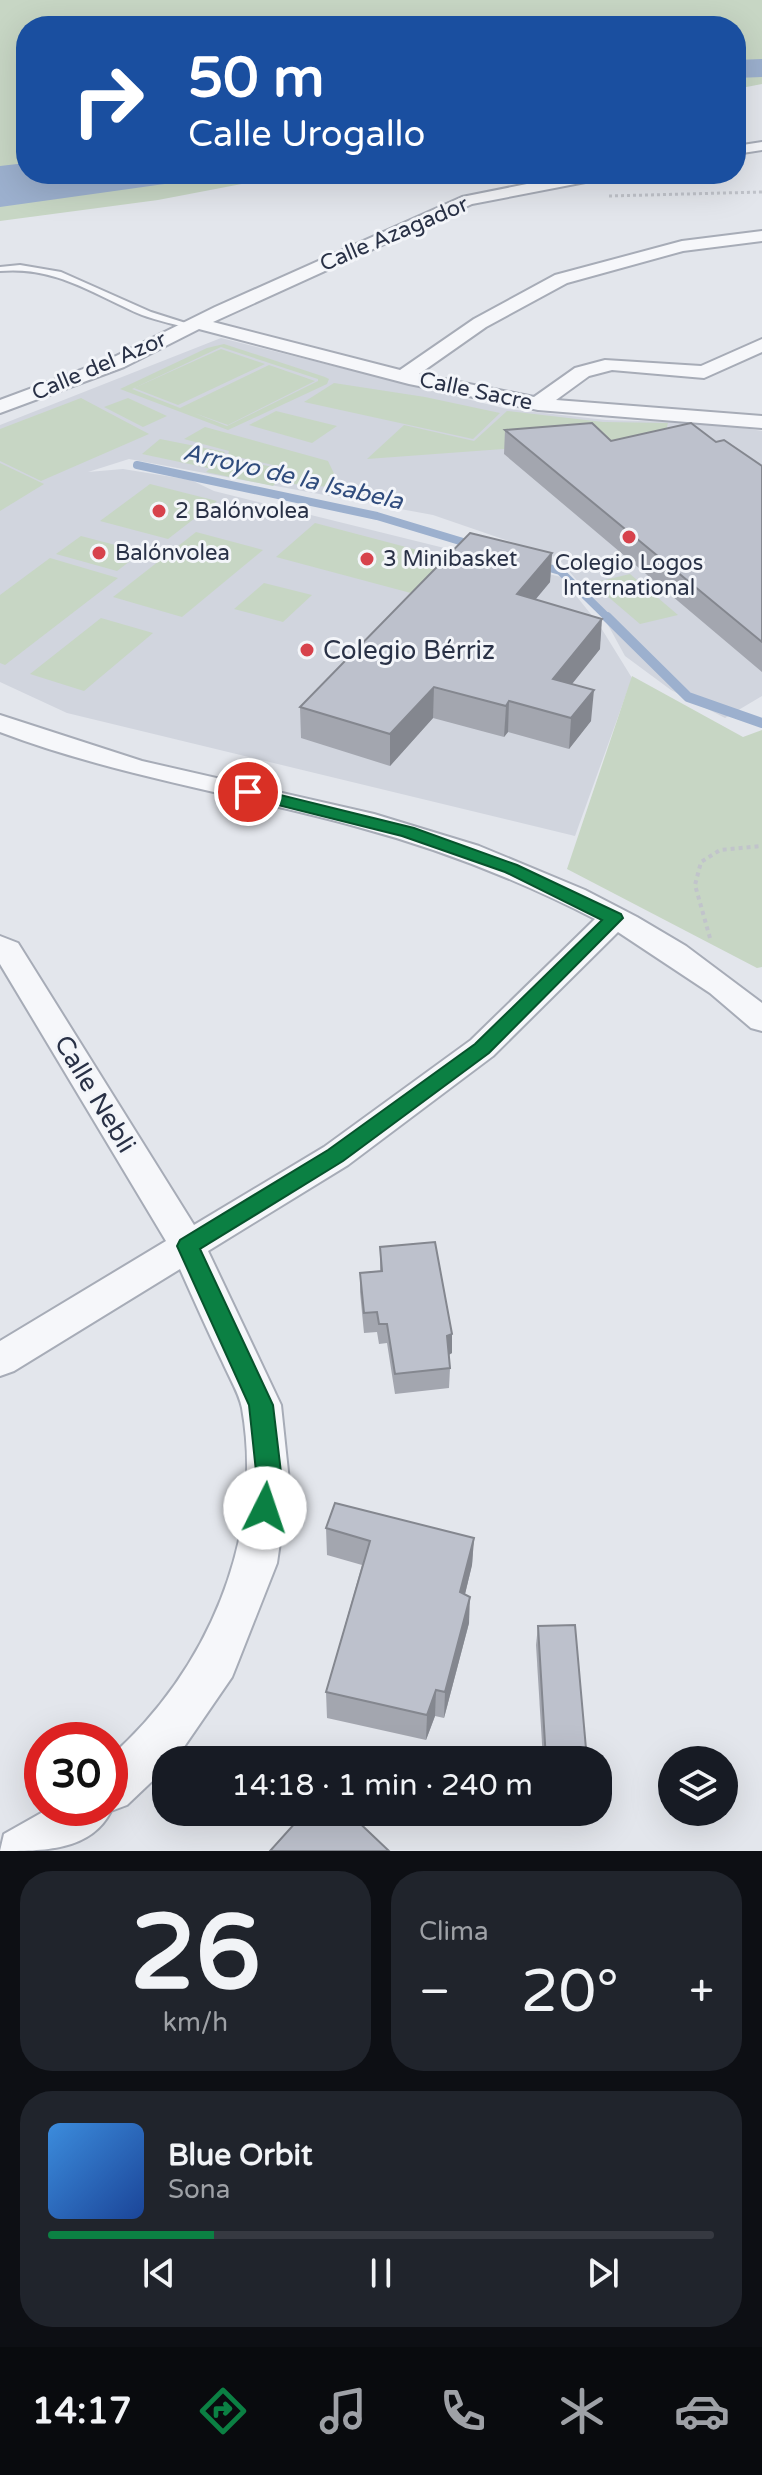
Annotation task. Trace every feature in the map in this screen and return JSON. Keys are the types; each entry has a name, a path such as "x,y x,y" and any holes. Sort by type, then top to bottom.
{"street":[{"name":"Calle Azagador","path":"194,325 468,200 550,184"},
{"path":"404,376 480,323 561,279 682,246 762,236"},
{"name":"Calle Sacre","path":"194,325 404,376 538,404 619,413 712,416 762,422"},
{"name":"Calle del Azor","path":"0,407 117,363 194,325"},
{"path":"538,404 582,372 612,364 704,372 762,345"},
{"path":"0,723 95,756 408,832 511,868 660,943 732,992 762,1020"},
{"path":"0,1360 336,1156 482,1048 614,918"},
{"name":"Calle Nebli","path":"0,946 7,950 188,1246 261,1405 269,1481 256,1563 216,1662 158,1745 128,1772"},
{"path":"21,1851 65,1826"}],"lane":[{"path":"0,269 11,267 58,272 149,315 194,325"}],"path":[{"path":"607,196 762,192"},
{"path":"720,947 708,937 694,885 695,873 706,856 717,850 762,846"}],"shaded area":[{"path":"221,338 507,409 606,420 712,423 762,431 762,696 725,718 671,690 625,656 596,603 558,558 433,515 129,459 88,472 123,469 191,480 214,491 561,577 598,623 632,678 575,836 67,713 0,682 0,425"}],"green space":[{"path":"0,0 762,0 762,84 746,87 746,16 16,16 16,184 242,184 158,200 0,221"},
{"path":"224,344 329,379 327,384 228,430 120,389 207,348","holes":["221,347 318,381 227,426 194,413 228,425 315,381 269,365 180,408 132,389"]},
{"path":"221,349 265,364 178,405 134,388"},
{"path":"334,383 425,397 500,413 473,439 304,402"},
{"path":"81,398 149,434 41,481 0,461 0,429"},
{"path":"128,398 167,416 143,427 104,407"},
{"path":"276,411 337,426 312,443 249,425"},
{"path":"507,411 603,422 668,423 665,434 608,445 585,443 367,459 404,425 474,441"},
{"path":"205,427 328,461 341,488 281,483 291,469 228,455 229,451 184,439"},
{"path":"160,439 225,452 208,468 142,454"},
{"path":"222,457 289,470 273,486 206,472"},
{"path":"0,463 44,484 0,511"},
{"name":"2 Balónvolea","path":"150,484 217,501 168,539 100,521"},
{"name":"3 Minibasket","path":"315,523 459,561 422,596 276,557"},
{"path":"196,532 263,550 182,617 113,597"},
{"name":"Balónvolea","path":"81,536 142,552 117,571 56,554"},
{"path":"50,558 118,578 5,665 0,663 0,595"},
{"path":"630,574 678,615 640,624 592,583"},
{"path":"264,583 312,595 283,622 234,609"},
{"path":"101,618 153,633 84,691 30,674"},
{"path":"632,676 743,737 762,730 762,967 757,968 567,869"}],"water":[{"path":"16,164 16,184 164,184 0,207 0,166"}],"building":[{"path":"592,423 611,441 691,423 716,442 724,440 762,466 762,642 505,430"},
{"path":"470,533 552,553 517,594 602,619 553,679 594,690 571,718 509,701 506,706 434,687 390,734 300,707"},
{"path":"435,1242 452,1334 447,1336 450,1368 395,1374 387,1324 379,1324 377,1312 364,1313 360,1273 382,1271 380,1247"},
{"path":"335,1503 474,1538 460,1592 470,1597 445,1692 436,1690 427,1715 326,1692 370,1541 326,1528"},
{"path":"575,1625 586,1746 545,1746 538,1626"},
{"path":"292,1826 363,1826 389,1851 270,1851"}],"waterway":[{"path":"746,69 762,68"},
{"name":"Arroyo de la Isabela","path":"137,465 377,516 473,545"},
{"name":"Arroyo de la Isabela","path":"539,565 560,571 609,619"},
{"name":"Arroyo de la Isabela","path":"607,617 688,697 762,723"}],"place":[{"name":"2 Balónvolea","path":"159,511"},
{"name":"Colegio Logos International","path":"629,537"},
{"name":"Balónvolea","path":"99,553"},
{"name":"3 Minibasket","path":"367,559"},
{"name":"Colegio Bérriz","path":"307,650"}],"route":[{"path":"248,792 408,832 511,868 614,918 482,1048 336,1156 188,1246 261,1405 269,1481 265,1508"}]}
